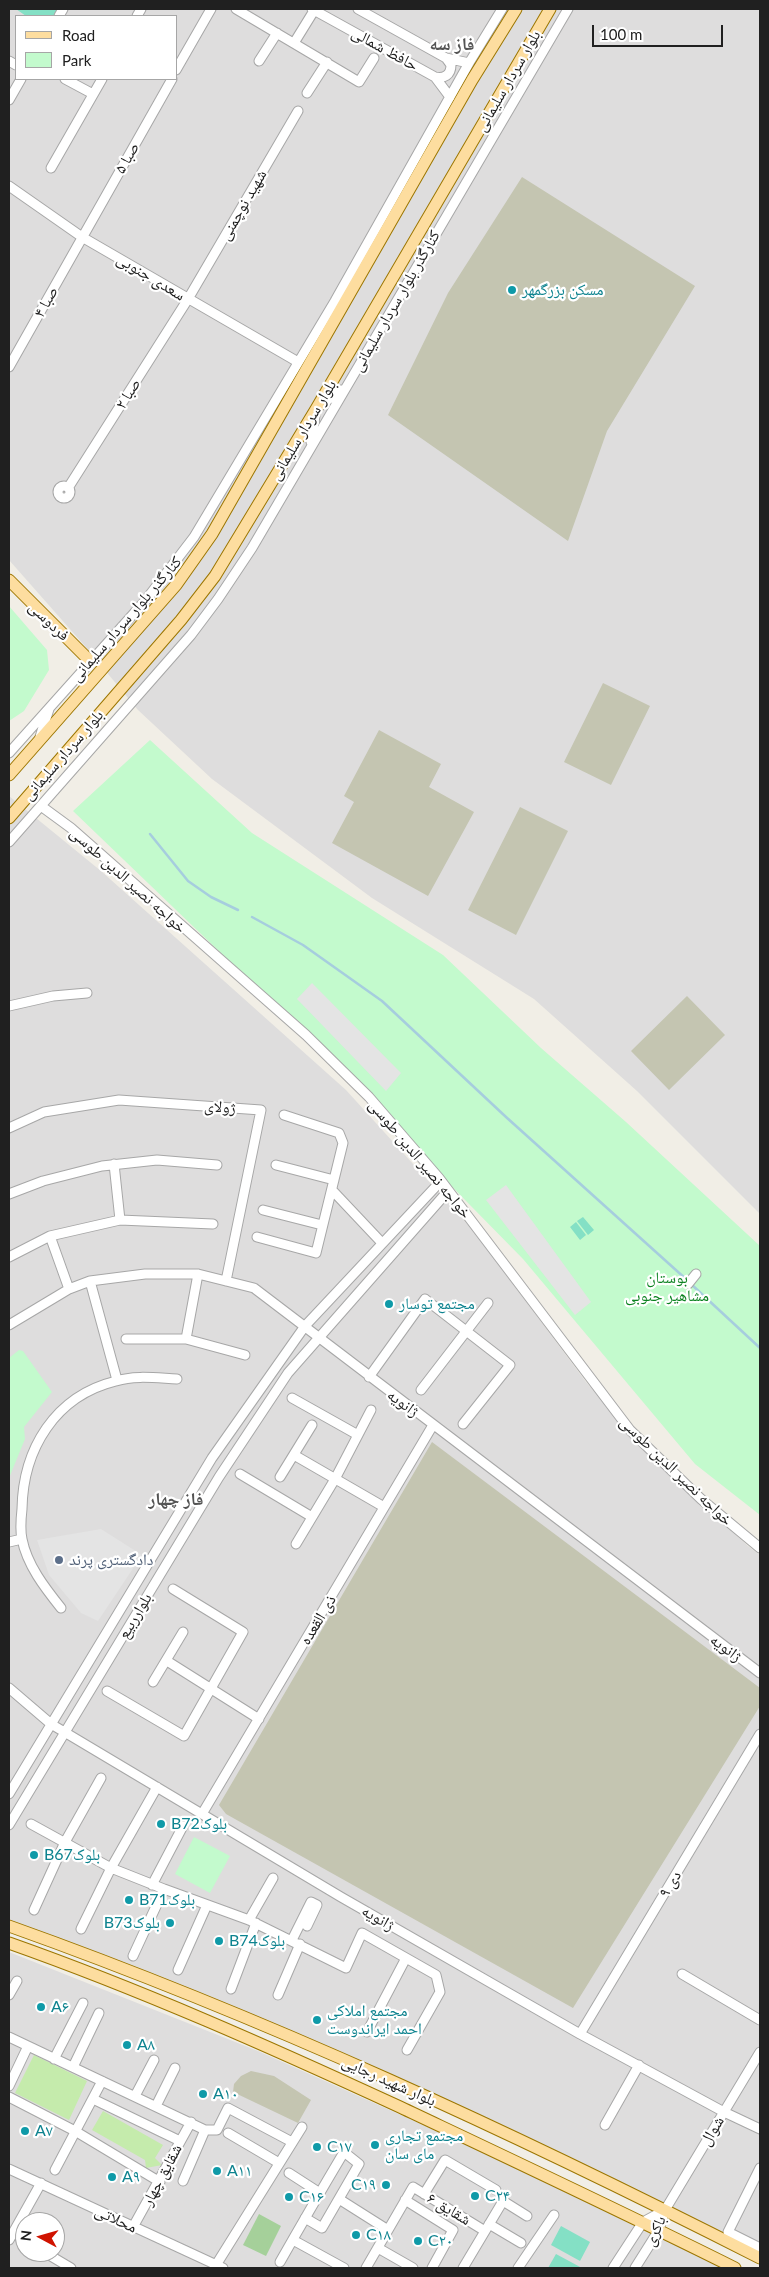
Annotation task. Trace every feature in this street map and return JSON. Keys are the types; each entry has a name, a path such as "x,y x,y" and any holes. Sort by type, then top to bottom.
{"main road":[{"name":"بلوار سردار سلیمانی","path":"9,775 176,585 212,534 472,80 516,9"},
{"name":"بلوار سردار سلیمانی","path":"9,818 181,620 215,576 316,410 550,9"},
{"name":"فردوسی","path":"9,580 90,661"},
{"name":"بلوار شهید رجایی","path":"9,1926 114,1964 270,2027 504,2133 760,2258"},
{"name":"بلوار شهید رجایی","path":"9,1943 69,1964 268,2046 643,2222 736,2268"}],"street":[{"path":"178,67 211,9"},
{"path":"236,9 359,82 374,58"},
{"path":"294,43 314,9"},
{"name":"حافظ شمالی","path":"314,9 435,76 450,97"},
{"name":"حافظ شمالی","path":"358,9 446,58 469,63"},
{"name":"کنارگذر بلوار سردار سلیمانی","path":"9,753 145,601 194,537 298,362 469,63 502,9"},
{"name":"کنارگذر بلوار سردار سلیمانی","path":"9,842 190,635 218,599 252,548 568,9"},
{"path":"259,62 276,32"},
{"path":"435,76 440,78 448,74 451,65 446,58"},
{"path":"307,93 327,62"},
{"path":"9,100 20,80"},
{"path":"67,80 93,94"},
{"path":"52,168 101,80"},
{"name":"صبا ۵","path":"82,236 171,80"},
{"name":"شهید نوچمنی","path":"188,299 298,111"},
{"name":"سعدی جنوبی","path":"9,186 82,236 298,362"},
{"name":"صبا ۴","path":"9,367 82,236"},
{"name":"صبا ۲","path":"68,488 188,299"},
{"path":"310,447 316,410 346,385"},
{"path":"40,739 50,706"},
{"name":"خواجه نصیر الدین طوسی","path":"41,806 71,828 306,1035 369,1097 448,1191 630,1430 700,1499 760,1548"},
{"path":"9,1006 53,996 87,993"},
{"name":"ژولای","path":"9,1128 44,1112 119,1100 261,1110 226,1281"},
{"path":"257,1237 316,1252 343,1143 339,1133 284,1115"},
{"path":"9,1194 44,1181 114,1164 157,1160 217,1165"},
{"path":"114,1164 120,1220"},
{"path":"276,1166 334,1180"},
{"name":"بلوارربیع","path":"9,1794 206,1468 305,1326 440,1181"},
{"path":"332,1190 382,1243"},
{"name":"بلوارربیع","path":"9,1825 219,1477 288,1373 448,1191"},
{"path":"263,1210 322,1226"},
{"path":"9,1257 50,1236 120,1220 213,1224"},
{"path":"50,1236 69,1289"},
{"name":"ژانویه","path":"9,1325 69,1289 90,1281 145,1274 198,1274 254,1288 760,1673"},
{"path":"186,1339 198,1274"},
{"path":"688,1284 696,1274"},
{"path":"90,1281 117,1380"},
{"path":"369,1377 425,1299 510,1365 464,1424"},
{"path":"421,1390 488,1303"},
{"path":"126,1339 186,1339 245,1356"},
{"path":"61,1608 40,1582 22,1539 22,1485 30,1457 43,1432 62,1408 84,1394 117,1380 143,1377 176,1379"},
{"path":"292,1398 358,1436"},
{"path":"296,1544 335,1479 372,1410"},
{"path":"280,1478 312,1425"},
{"name":"ذی القعده","path":"202,1814 433,1425"},
{"path":"294,1456 384,1507"},
{"path":"206,1468 219,1477"},
{"path":"240,1474 312,1517"},
{"path":"9,1542 22,1539"},
{"path":"107,1691 184,1736 243,1632 173,1590"},
{"path":"153,1682 183,1632"},
{"path":"167,1661 259,1719"},
{"name":"ژانویه","path":"9,1688 51,1724 65,1733 341,1897 580,2034 724,2112 760,2128"},
{"name":"۹ دی","path":"580,2034 760,1734"},
{"path":"34,1910 66,1842 101,1778"},
{"path":"81,1929 111,1868 158,1787"},
{"path":"31,1824 111,1868 164,1890 252,1922 346,1968 362,1933 436,1975 440,1992 407,2050"},
{"path":"152,1885 183,1826"},
{"path":"231,1989 252,1922 273,1878"},
{"path":"133,1956 164,1890"},
{"path":"278,1995 311,1902 317,1905 307,1926"},
{"path":"178,1970 207,1905"},
{"path":"367,2032 406,1958"},
{"path":"682,1974 760,2020"},
{"path":"9,1995 17,1980"},
{"path":"54,2059 83,2004"},
{"path":"73,2067 99,2013"},
{"path":"9,2049 11,2038 205,2130 217,2130 228,2108 292,2142"},
{"path":"9,2086 28,2046"},
{"name":"شوال","path":"664,2210 760,2052"},
{"path":"135,2096 154,2060"},
{"path":"605,2125 639,2065"},
{"path":"156,2106 175,2068"},
{"path":"55,2170 102,2081"},
{"path":"9,2097 75,2131 160,2182"},
{"path":"93,2099 180,2142"},
{"name":"شقایق چهار","path":"133,2227 160,2182 191,2122"},
{"path":"220,2267 279,2163 302,2127"},
{"path":"183,2181 205,2130"},
{"path":"228,2133 279,2163"},
{"path":"280,2262 305,2218 344,2152 359,2164 322,2228 305,2218"},
{"path":"424,2194 445,2160 496,2190"},
{"path":"760,2168 728,2232 760,2248"},
{"name":"محلاتی","path":"9,2169 220,2267"},
{"path":"289,2173 320,2194"},
{"path":"11,2236 41,2184"},
{"name":"شقایق ۶","path":"405,2200 413,2187 487,2228 521,2243"},
{"path":"339,2199 388,2230"},
{"path":"366,2268 405,2200 453,2230 432,2268"},
{"path":"463,2268 503,2201 527,2216"},
{"name":"باکری","path":"613,2268 643,2222 664,2210"},
{"name":"باکری","path":"635,2268 659,2230 664,2210"},
{"path":"518,2268 554,2215"},
{"path":"293,2240 344,2268"},
{"path":"378,2248 413,2268"},
{"path":"58,2265 71,2268"}],"shaded area":[{"path":"9,9 760,9 760,1214 637,1091 534,999 372,898 212,779 138,710 9,560"},
{"path":"522,177 695,286 607,431 568,541 388,415 448,293"},
{"path":"603,683 650,706 611,785 564,762"},
{"path":"379,730 441,764 429,787 474,812 428,896 332,843 354,802 344,796"},
{"path":"9,796 101,871 346,1090 472,1229 586,1382 658,1464 760,1555 760,2256 366,2075 9,1923"},
{"path":"520,807 568,831 516,935 468,910"},
{"path":"312,983 401,1073 386,1091 297,999"},
{"path":"687,996 725,1035 669,1090 631,1051"},
{"path":"506,1185 591,1302 575,1315 486,1200"},
{"path":"432,1442 760,1688 760,1706 573,2008 226,1814 219,1805"},
{"path":"101,1529 142,1555 98,1621 81,1613 49,1575 37,1540"},
{"path":"9,1952 258,2051 459,2141 723,2268 9,2268"},
{"path":"251,2071 274,2076 311,2100 298,2123 233,2092 234,2084 241,2076"}],"green space":[{"path":"16,9 59,9 55,15 25,15"},
{"path":"9,606 47,650 49,670 24,711 9,721"},
{"name":"بوستان مشاهیر جنوبی","path":"150,740 252,833 443,955 541,1048 626,1122 760,1246 760,1515 695,1464 523,1259 251,982 73,811"},
{"path":"583,1217 594,1230 588,1235 577,1221"},
{"path":"576,1222 586,1235 580,1240 570,1227"},
{"path":"19,1350 23,1351 52,1392 24,1427 25,1439 9,1478 9,1358"},
{"path":"194,1837 230,1856 210,1893 175,1874"},
{"path":"34,2055 87,2081 69,2120 15,2093"},
{"path":"103,2111 163,2145 155,2158 162,2165 146,2168 145,2160 92,2130"},
{"path":"259,2214 281,2226 266,2256 243,2245"},
{"path":"561,2226 590,2242 580,2261 551,2245"},
{"path":"556,2254 582,2268 548,2268"}],"waterway":[{"path":"150,834 188,881 211,897 238,910"},
{"path":"252,917 303,945 382,1001 506,1117 687,1280"},
{"path":"691,1284 760,1348"}],"place":[{"name":"مسکن بزرگمهر","path":"512,290"},
{"name":"مجتمع توسار","path":"389,1304"},
{"name":"دادگستری پرند","path":"59,1560"},
{"name":"B72بلوک","path":"161,1824"},
{"name":"B67بلوک","path":"34,1855"},
{"name":"B71بلوک","path":"129,1900"},
{"name":"B73بلوک","path":"170,1923"},
{"name":"B74بلوک","path":"219,1941"},
{"name":"A۶","path":"41,2007"},
{"name":"مجتمع املاکی احمد ایراندوست","path":"317,2020"},
{"name":"A۸","path":"127,2045"},
{"name":"A۱۰","path":"203,2094"},
{"name":"A۷","path":"25,2131"},
{"name":"مجتمع تجاری مای سان","path":"375,2145"},
{"name":"C۱۷","path":"317,2147"},
{"name":"A۱۱","path":"217,2171"},
{"name":"A۹","path":"112,2177"},
{"name":"C۱۹","path":"386,2185"},
{"name":"C۲۴","path":"475,2196"},
{"name":"C۱۶","path":"289,2197"},
{"name":"C۱۸","path":"356,2235"},
{"name":"C۲۰","path":"418,2241"}],"district":[{"name":"فاز سه","path":"452,44"},
{"name":"فاز چهار","path":"176,1499"}]}
